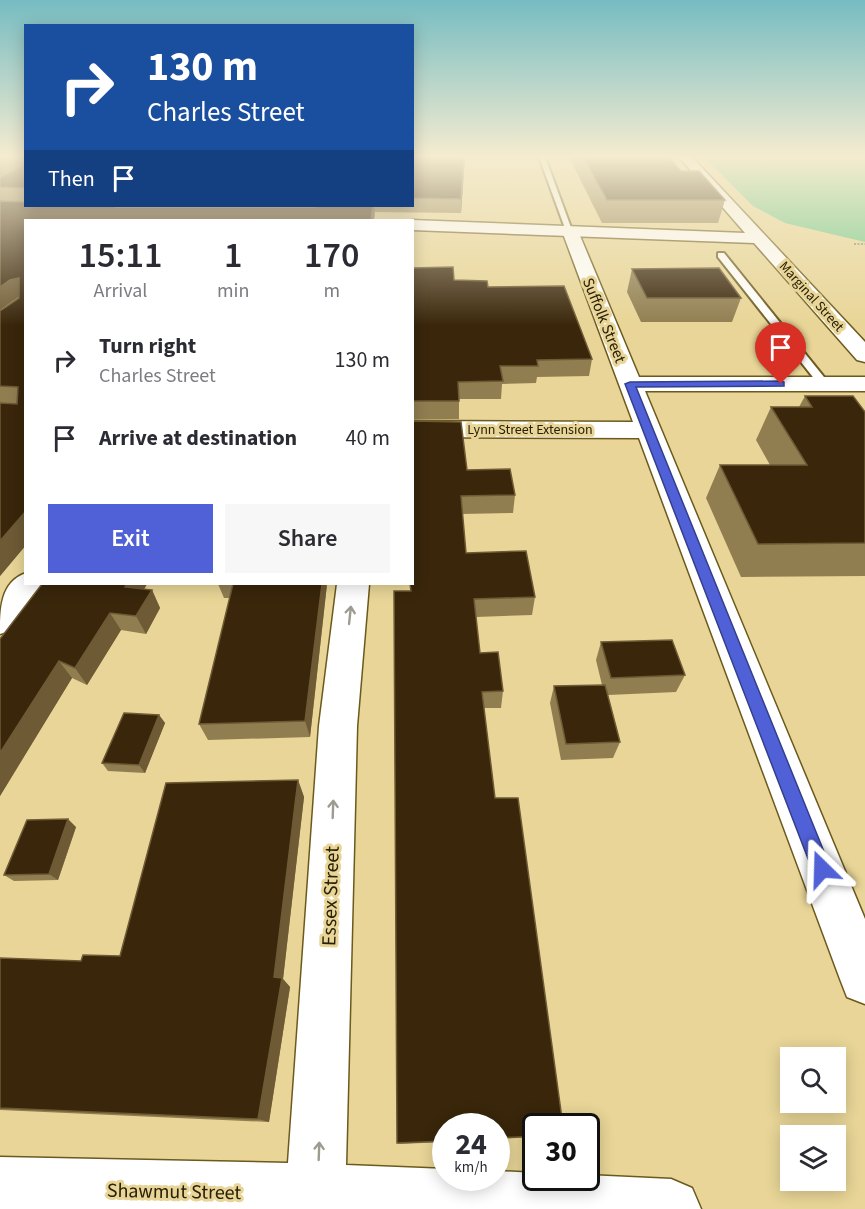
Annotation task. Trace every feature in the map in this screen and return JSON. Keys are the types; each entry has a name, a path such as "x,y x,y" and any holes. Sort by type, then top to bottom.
{"street":[{"name":"Marginal Street","path":"737,213 865,356"},
{"path":"414,225 759,238"},
{"name":"Suffolk Street","path":"570,231 865,979"},
{"path":"630,384 865,384"},
{"name":"Lynn Street Extension","path":"414,429 648,430"},
{"path":"0,621 28,585"},
{"name":"Essex Street","path":"316,1201 338,726 353,585"},
{"name":"Shawmut Street","path":"0,1187 316,1201 671,1209"}],"lane":[{"path":"563,213 570,231"},
{"path":"721,255 824,384"}],"path":[{"path":"854,244 865,244"}],"shaded area":[{"path":"767,213 865,213 865,242 785,223"}],"building":[{"path":"0,213 372,213 371,219 24,219 24,513 0,541 0,403 17,404 18,387 0,386 0,311 19,298 19,278 10,280 0,287"},
{"path":"453,267 454,280 487,281 488,287 564,286 592,359 537,360 538,366 500,366 503,381 458,382 459,401 414,401 414,268"},
{"path":"719,268 741,298 647,298 632,269"},
{"path":"805,396 853,396 865,412 865,543 758,544 720,465 807,465 771,407 812,407"},
{"path":"414,421 461,422 467,470 510,469 515,495 461,496 466,553 526,551 535,597 474,599 480,653 498,652 503,691 482,692 495,798 518,798 561,1113 522,1113 522,1137 510,1137 510,1113 432,1113 432,1142 397,1143 394,591 411,591 410,585 414,585"},
{"path":"41,585 126,585 125,587 152,590 136,616 110,613 75,668 59,661 0,753 0,639"},
{"path":"233,585 322,585 305,721 199,724"},
{"path":"672,640 685,675 611,678 601,642"},
{"path":"605,685 620,742 566,744 554,686"},
{"path":"124,713 159,715 139,765 102,763"},
{"path":"298,780 274,977 282,978 258,1119 0,1108 0,958 81,961 83,955 120,956 166,783"},
{"path":"68,819 49,874 4,875 27,820"}],"route":[{"path":"781,384 630,384 822,869"}]}
